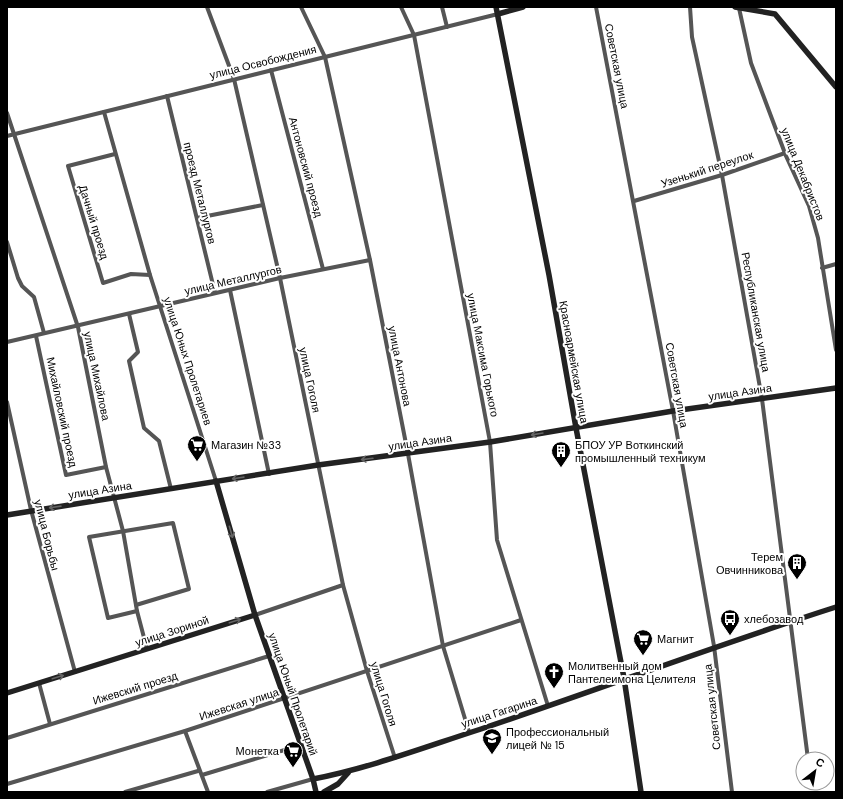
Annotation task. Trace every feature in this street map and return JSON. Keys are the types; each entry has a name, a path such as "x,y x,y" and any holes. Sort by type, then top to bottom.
{"main road":[{"name":"Красноармейская улица","path":"496,7 549,275 576,428 624,678 641,792"},
{"name":"улица Освобождения","path":"498,14 523,7"},
{"path":"737,7 775,14 787,26 836,87"},
{"name":"улица Азина","path":"7,515 318,465 490,442 673,411 836,388"},
{"name":"улица Юных Пролетариев","path":"216,481 255,615"},
{"name":"улица Гагарина","path":"313,779 348,772 395,758 548,706 714,646 836,607"},
{"name":"улица Зориной","path":"7,693 255,615"},
{"name":"улица Юный Пролетарий","path":"255,615 313,779 316,792"},
{"path":"324,792 338,784 348,772"}],"street":[{"name":"улица Гоголя","path":"207,7 234,79 280,278 343,585 367,671 395,758"},
{"name":"улица Антонова","path":"301,7 325,57 370,260 408,454 443,646 469,732"},
{"name":"улица Максима Горького","path":"401,7 414,35 490,442 497,540 548,706"},
{"path":"442,7 447,27"},
{"name":"Советская улица","path":"596,7 673,411 714,646 732,792"},
{"name":"Республиканская улица","path":"690,7 692,36 722,175 762,399 807,751"},
{"name":"улица Декабристов","path":"737,7 751,62 785,153 809,206 818,238 836,350"},
{"name":"улица Освобождения","path":"7,136 498,14"},
{"name":"Антоновский проезд","path":"271,70 323,269"},
{"name":"проезд Металлургов","path":"167,96 215,293"},
{"name":"улица Юных Пролетариев","path":"104,112 150,276 216,481"},
{"name":"улица Михайлова","path":"7,113 78,327 106,467 123,531 136,611 147,650"},
{"name":"Узенький переулок","path":"634,201 722,175 785,153"},
{"name":"Дачный проезд","path":"115,154 68,166 103,283 131,274 150,276"},
{"path":"197,218 263,205"},
{"path":"7,242 18,278 22,286 34,297 44,333"},
{"name":"улица Металлургов","path":"7,342 78,327 280,278 370,260"},
{"path":"822,268 836,264"},
{"path":"230,290 269,474"},
{"path":"129,314 138,352 129,361 144,428 159,441 170,489"},
{"name":"Михайловский проезд","path":"36,336 66,475 106,467"},
{"name":"улица Борьбы","path":"7,402 31,510 75,672"},
{"path":"136,605 189,590 173,522 89,537 108,618 136,611"},
{"name":"улица Зориной","path":"255,615 343,585"},
{"name":"Ижевская улица","path":"7,784 185,731 521,620"},
{"name":"Ижевский проезд","path":"7,738 269,656"},
{"path":"39,683 50,724"},
{"path":"185,731 208,792"},
{"path":"125,792 301,745"},
{"path":"267,792 313,779"}],"place":[{"name":"Магазин №33","path":"197,462"},
{"name":"БПОУ УР Воткинский промышленный техникум","path":"561,468"},
{"name":"Терем Овчинникова","path":"797,580"},
{"name":"хлебозавод","path":"730,636"},
{"name":"Магнит","path":"643,656"},
{"name":"Молитвенный дом Пантелеимона Целителя","path":"554,689"},
{"name":"Профессиональный лицей № 15","path":"492,755"},
{"name":"Монетка","path":"293,768"}]}
